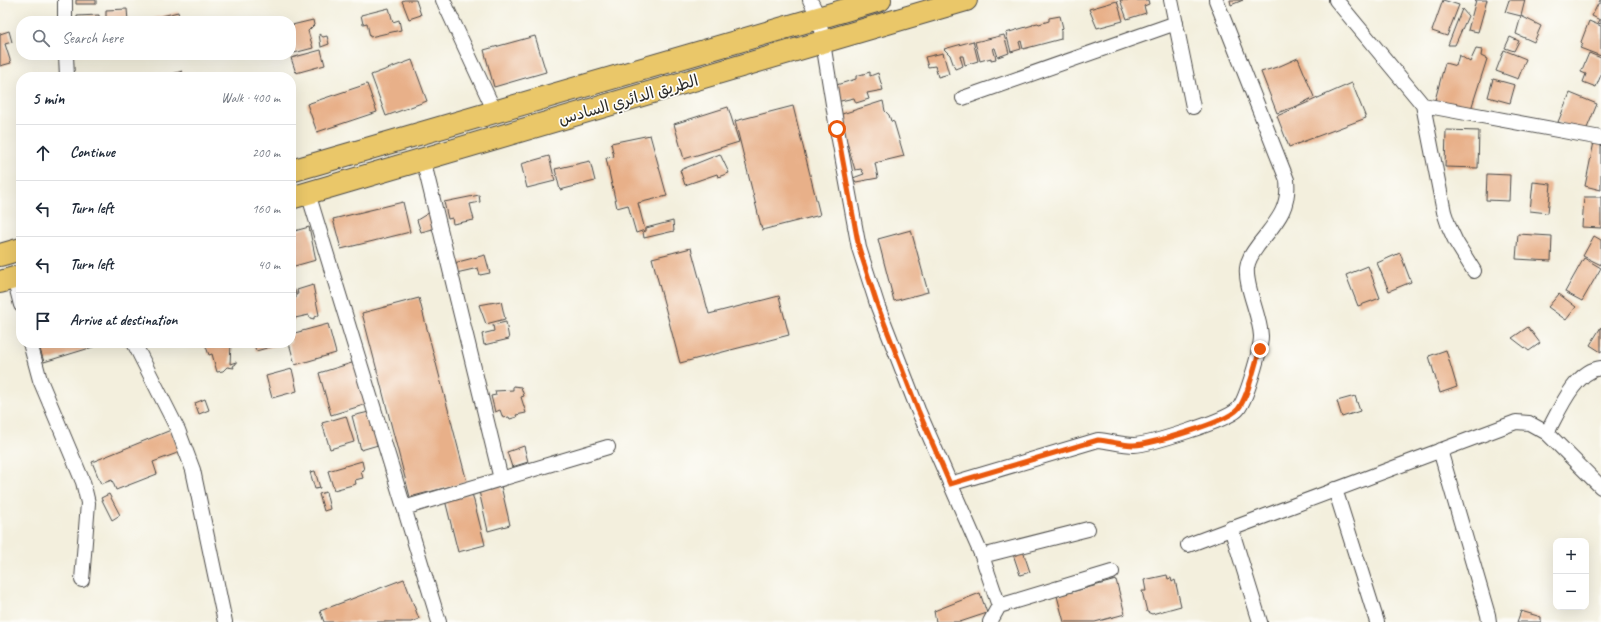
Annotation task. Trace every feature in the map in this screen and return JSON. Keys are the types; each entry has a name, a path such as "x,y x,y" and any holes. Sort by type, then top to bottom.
{"highway":[{"name":"الطريق الدائري السادس","path":"296,171 495,112 815,9 880,0"},
{"name":"الطريق الدائري السادس","path":"299,195 966,0"},
{"path":"0,255 16,250"}],"street":[{"path":"65,0 65,16"},
{"path":"443,0 495,112"},
{"path":"1171,0 1193,107"},
{"path":"950,484 1098,440 1135,445 1150,442 1228,417 1237,410 1244,400 1260,349 1261,338 1248,279 1248,260 1282,215 1288,191 1287,180 1216,0"},
{"path":"1336,0 1423,105 1447,222 1456,242 1474,271"},
{"path":"815,9 823,41 837,129 859,248 878,307 918,410 982,556 999,606"},
{"path":"963,98 1176,23"},
{"path":"66,60 67,72"},
{"path":"1423,105 1601,138"},
{"path":"423,159 501,480"},
{"path":"299,195 404,508 439,622"},
{"path":"12,278 16,290"},
{"path":"31,348 40,380 83,482 88,503 82,580"},
{"path":"137,348 178,430 193,470 225,622"},
{"path":"1547,433 1575,384 1586,374 1601,368"},
{"path":"1188,544 1516,422 1529,423 1547,433 1601,487"},
{"path":"404,508 608,448"},
{"path":"1440,450 1489,622"},
{"path":"1335,490 1377,622"},
{"path":"1231,528 1260,622"},
{"path":"982,556 1088,529"},
{"path":"990,622 999,606 1112,572"}],"building":[{"path":"76,0 96,0 96,4 76,4"},
{"path":"416,0 421,15 409,19 402,1"},
{"path":"1120,0 1148,0 1149,4 1144,6 1146,13 1127,19"},
{"path":"1230,0 1243,0 1231,5"},
{"path":"1443,0 1459,5 1447,36 1432,31"},
{"path":"1476,0 1487,0 1478,32 1468,30"},
{"path":"1509,0 1525,0 1521,16 1505,12"},
{"path":"1600,0 1601,24 1598,23 1600,20 1592,16"},
{"path":"1117,1 1123,21 1097,28 1089,9"},
{"path":"389,8 393,22 399,20 401,30 370,37 367,23 363,24 361,15"},
{"path":"127,9 128,16 106,16 106,10"},
{"path":"1462,9 1468,16 1455,45 1448,45"},
{"path":"178,12 179,16 162,16"},
{"path":"99,15 99,16 77,16"},
{"path":"1060,16 1063,28 1061,30 1061,39 1023,49 1021,41 1019,42 1021,49 1011,52 1006,33 1033,24 1049,21 1049,18"},
{"path":"1521,16 1541,26 1534,42 1516,34"},
{"path":"313,20 314,25 308,31 313,48 296,52 296,24"},
{"path":"1589,21 1601,26 1601,56 1580,48 1583,44 1581,42"},
{"path":"9,31 12,42 5,44 11,63 0,66 0,34"},
{"path":"319,34 323,37 327,36 329,44 321,47"},
{"path":"1004,35 1009,53 998,57 995,48 993,48 996,59 991,60 991,58 980,61 975,42"},
{"path":"535,36 546,72 494,87 484,50"},
{"path":"1510,37 1519,41 1514,51 1505,48"},
{"path":"973,41 978,61 965,65 963,56 960,56 963,66 955,69 950,55 944,49"},
{"path":"1476,49 1482,50 1481,56 1487,59 1471,109 1435,100 1445,63 1456,66 1459,55 1470,62"},
{"path":"321,50 325,65 296,73 292,60 296,60 296,57"},
{"path":"1504,50 1526,59 1518,79 1496,71"},
{"path":"943,53 949,74 938,77 935,66 928,67 925,57"},
{"path":"1589,53 1601,58 1601,75 1596,87 1583,82 1586,74 1581,72"},
{"path":"1298,58 1314,97 1297,106 1277,113 1261,72"},
{"path":"412,60 427,101 386,116 371,75"},
{"path":"870,72 870,76 878,73 883,90 867,93 869,99 856,103 854,98 836,102 833,86 856,79 856,76"},
{"path":"1493,79 1515,85 1510,103 1488,97"},
{"path":"1352,83 1366,118 1289,147 1277,116"},
{"path":"367,84 377,112 317,132 307,104"},
{"path":"1570,93 1597,104 1585,133 1558,122"},
{"path":"883,101 885,111 889,115 891,121 894,122 904,156 875,163 878,178 856,182 853,178 864,174 861,169 855,170 839,115"},
{"path":"793,106 820,215 762,230 735,121"},
{"path":"728,107 739,142 684,159 674,124"},
{"path":"1446,130 1479,131 1478,168 1445,167"},
{"path":"650,135 667,196 638,203 645,230 636,233 628,205 617,208 606,158 614,157 611,143"},
{"path":"1594,142 1601,143 1601,190 1585,186"},
{"path":"720,154 729,173 718,177 717,174 685,185 680,170"},
{"path":"549,156 555,181 527,188 521,164"},
{"path":"590,161 595,181 560,190 555,169"},
{"path":"1487,174 1510,175 1509,201 1486,200"},
{"path":"1533,182 1551,184 1548,213 1530,211"},
{"path":"479,195 480,202 470,204 474,220 453,224 452,218 448,219 444,202"},
{"path":"1584,197 1601,197 1601,228 1582,227"},
{"path":"403,202 410,232 341,249 333,219"},
{"path":"432,211 437,228 421,232 417,220"},
{"path":"673,221 674,231 644,238 643,232 646,231 646,228"},
{"path":"309,227 316,260 296,266 296,231"},
{"path":"911,230 928,292 894,301 878,239"},
{"path":"1518,234 1552,236 1551,261 1516,259"},
{"path":"1594,236 1601,240 1601,265 1583,256"},
{"path":"691,248 709,314 779,296 789,335 680,363 652,258"},
{"path":"1400,253 1411,282 1389,291 1377,263"},
{"path":"485,255 490,273 480,275 478,268 452,274 450,264"},
{"path":"1584,258 1601,268 1582,301 1565,292"},
{"path":"1368,266 1380,298 1358,306 1346,275"},
{"path":"313,285 319,315 314,317 314,319 310,318 309,315 296,318 297,290"},
{"path":"1559,294 1576,307 1566,320 1548,307"},
{"path":"419,298 467,482 410,497 362,313"},
{"path":"501,301 505,319 486,324 479,305"},
{"path":"506,322 509,339 484,345 482,334 494,331 493,325"},
{"path":"328,324 336,353 295,365 290,348 296,348 296,333"},
{"path":"1528,327 1540,343 1529,351 1512,338"},
{"path":"1601,327 1601,352 1590,345"},
{"path":"40,348 90,348 44,362"},
{"path":"206,348 231,348 230,364 236,362 236,364 233,366 234,368 227,367 223,371 217,372 212,354 209,355"},
{"path":"255,348 267,348 256,351"},
{"path":"1446,350 1457,387 1440,393 1429,356"},
{"path":"355,362 367,404 331,415 319,373"},
{"path":"292,369 297,391 272,398 266,376"},
{"path":"513,386 521,387 524,396 521,397 526,413 516,415 517,417 510,419 509,417 503,418 500,410 495,412 491,396 496,395 495,391 513,390"},
{"path":"1355,396 1360,411 1342,417 1337,401"},
{"path":"205,399 209,410 199,414 195,403"},
{"path":"369,412 378,445 361,450 352,416"},
{"path":"346,416 354,442 330,449 322,423"},
{"path":"171,430 180,452 153,462 157,474 116,490 112,480 101,484 92,462"},
{"path":"524,446 528,462 512,467 507,452"},
{"path":"362,461 364,470 361,471 363,478 355,480 356,484 334,490 328,471"},
{"path":"315,471 320,488 315,489 310,472"},
{"path":"501,486 510,525 488,531 479,491"},
{"path":"326,492 330,509 324,511 319,494"},
{"path":"472,493 485,545 458,552 445,500"},
{"path":"109,494 120,515 112,520 101,498"},
{"path":"1023,551 1030,572 1020,575 1013,554"},
{"path":"1167,575 1168,579 1171,578 1172,582 1175,580 1181,606 1152,614 1147,612 1142,591 1146,591 1144,580"},
{"path":"404,579 419,619 411,622 324,622 320,611"},
{"path":"1116,580 1125,614 1095,622 1064,622 1057,596"},
{"path":"980,593 987,613 960,622 936,622 934,611"},
{"path":"1521,611 1541,617 1541,622 1517,622"}],"route":[{"path":"837,129 859,248 878,307 918,410 950,484 1085,443 1098,440 1135,445 1150,442 1228,417 1237,410 1244,400 1260,349"}]}
